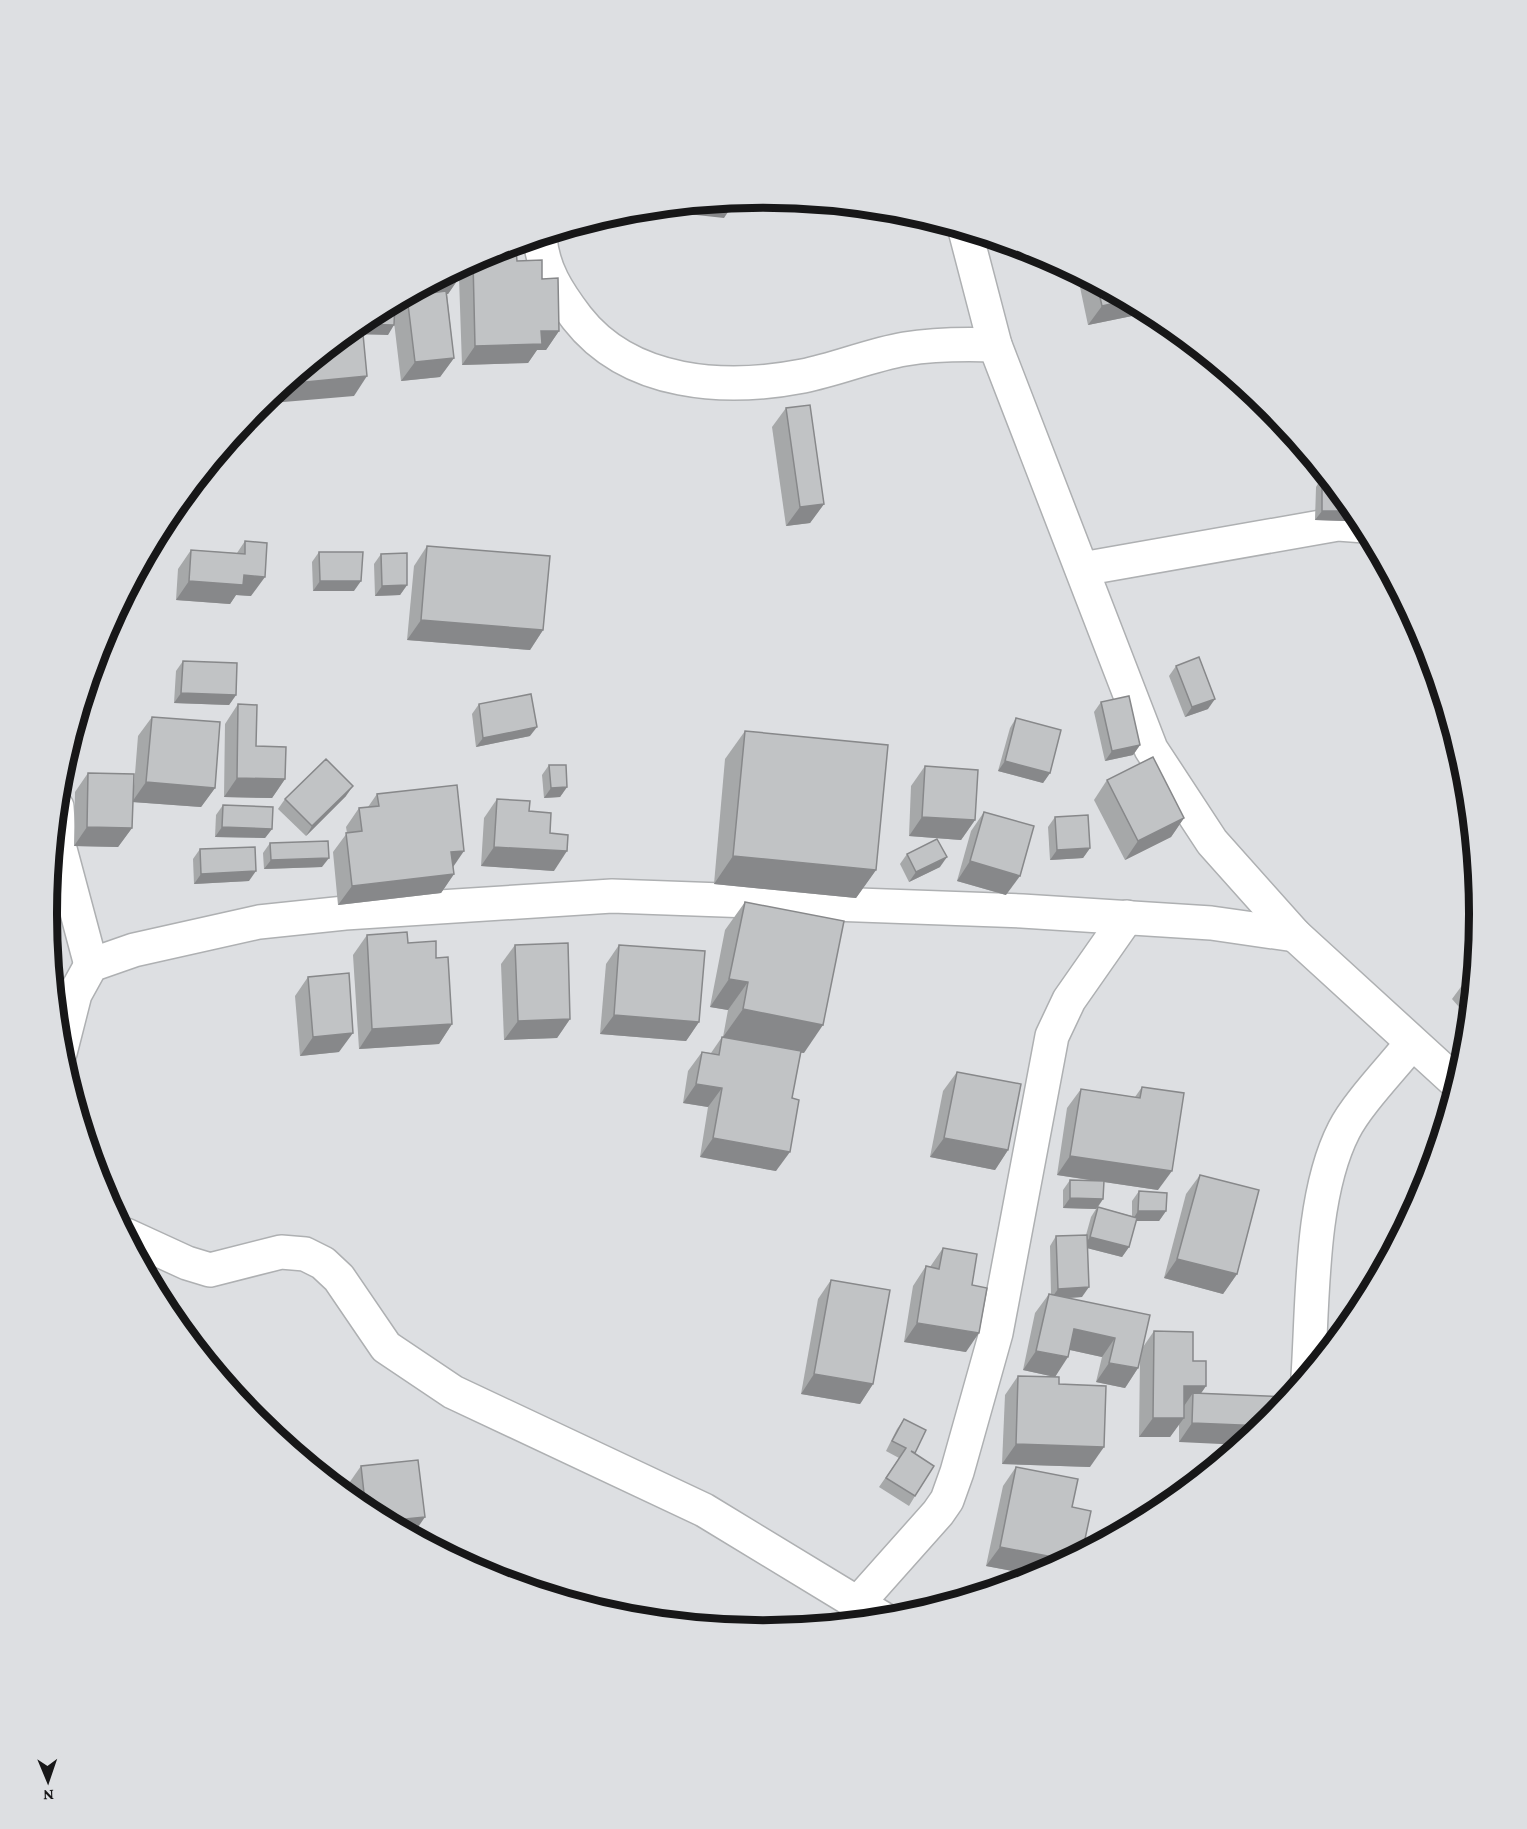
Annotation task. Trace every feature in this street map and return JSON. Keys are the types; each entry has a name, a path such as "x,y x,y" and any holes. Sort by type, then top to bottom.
{"street":[{"path":"967,238 995,345 1150,749 1212,842 1295,935 1411,1044 1450,1077"},
{"path":"541,244 549,275 563,299 586,329 641,368 666,376 719,383 766,382 806,375 870,356 907,348 951,344 995,345"},
{"path":"1082,568 1338,524 1353,525"},
{"path":"60,851 92,965"},
{"path":"67,1027 75,994 92,965 134,950 259,922 345,913 612,896 1127,917 1211,923 1295,935"},
{"path":"137,1240 187,1263 210,1269 281,1252 305,1254 323,1263 339,1278 386,1347 453,1392 704,1510 871,1612 947,1500 996,1333 1052,1036 1069,1000 1127,917"},
{"path":"1309,1363 1319,1216 1327,1169 1345,1128 1411,1044"}],"building":[{"path":"516,253 517,261 542,260 542,279 558,278 559,331 541,331 542,344 475,346 473,271"},
{"path":"446,291 454,358 415,362 408,304 428,293"},
{"path":"1099,293 1116,303 1102,306"},
{"path":"395,313 394,325 375,324"},
{"path":"363,334 367,376 298,383 333,354"},
{"path":"810,405 824,504 800,507 786,408"},
{"path":"1322,482 1343,511 1322,511"},
{"path":"245,541 267,543 265,577 244,575 243,585 189,581 191,550 245,554"},
{"path":"427,546 550,556 543,630 421,620"},
{"path":"319,552 363,552 361,581 320,581"},
{"path":"407,553 407,585 382,586 381,554"},
{"path":"1199,657 1215,699 1192,707 1176,666"},
{"path":"183,661 237,663 236,695 181,693"},
{"path":"531,694 537,727 483,738 479,704"},
{"path":"1129,696 1140,745 1112,751 1101,702"},
{"path":"238,704 257,705 256,746 286,747 285,779 237,778"},
{"path":"152,717 220,722 215,788 146,782"},
{"path":"1016,718 1061,730 1050,773 1005,761"},
{"path":"745,731 888,745 876,870 733,856"},
{"path":"1153,757 1184,818 1138,841 1107,780"},
{"path":"326,759 353,786 312,826 285,799"},
{"path":"549,765 566,765 567,787 551,788"},
{"path":"925,766 978,770 975,820 922,817"},
{"path":"88,773 134,774 132,828 87,827"},
{"path":"457,785 464,851 451,852 454,874 352,886 346,833 362,831 359,808 379,806 377,794"},
{"path":"497,799 530,801 529,811 551,813 550,833 568,835 567,851 494,847"},
{"path":"223,805 273,807 272,829 222,827"},
{"path":"984,812 1034,826 1020,876 970,861"},
{"path":"1088,815 1090,848 1057,850 1055,817"},
{"path":"937,839 947,857 916,872 907,854"},
{"path":"328,841 329,858 271,860 270,843"},
{"path":"255,847 256,871 201,874 200,849"},
{"path":"745,902 844,921 823,1025 743,1009 748,982 729,979"},
{"path":"407,932 408,943 436,941 436,958 448,957 452,1024 372,1029 367,935"},
{"path":"568,943 570,1019 518,1021 515,945"},
{"path":"619,945 705,951 699,1022 614,1015"},
{"path":"349,973 353,1033 313,1037 308,977"},
{"path":"722,1037 801,1051 792,1098 799,1100 790,1152 713,1138 722,1088 696,1084 702,1052 719,1055"},
{"path":"957,1072 1021,1084 1008,1150 944,1138"},
{"path":"1142,1087 1184,1093 1172,1171 1070,1156 1081,1089 1140,1098"},
{"path":"1200,1175 1259,1190 1237,1274 1177,1259"},
{"path":"1070,1180 1104,1181 1103,1199 1070,1198"},
{"path":"1139,1191 1167,1193 1166,1211 1138,1211"},
{"path":"1098,1207 1137,1218 1129,1247 1090,1237"},
{"path":"1087,1235 1089,1287 1058,1289 1056,1236"},
{"path":"943,1248 977,1254 972,1285 987,1288 979,1333 917,1323 926,1266 939,1269"},
{"path":"831,1280 890,1290 873,1384 814,1374"},
{"path":"1049,1294 1150,1315 1138,1368 1109,1363 1115,1338 1074,1329 1068,1357 1036,1351"},
{"path":"1154,1331 1193,1332 1193,1361 1206,1361 1206,1386 1184,1386 1184,1418 1153,1418"},
{"path":"1018,1376 1059,1377 1059,1384 1106,1386 1104,1447 1016,1444"},
{"path":"1193,1393 1279,1397 1251,1425 1192,1423"},
{"path":"904,1419 926,1430 915,1453 911,1451 934,1466 915,1496 886,1478 906,1448 892,1441"},
{"path":"418,1460 425,1517 400,1520 364,1497 361,1466"},
{"path":"1016,1467 1078,1479 1072,1507 1091,1511 1084,1544 1055,1557 1000,1547"}]}
